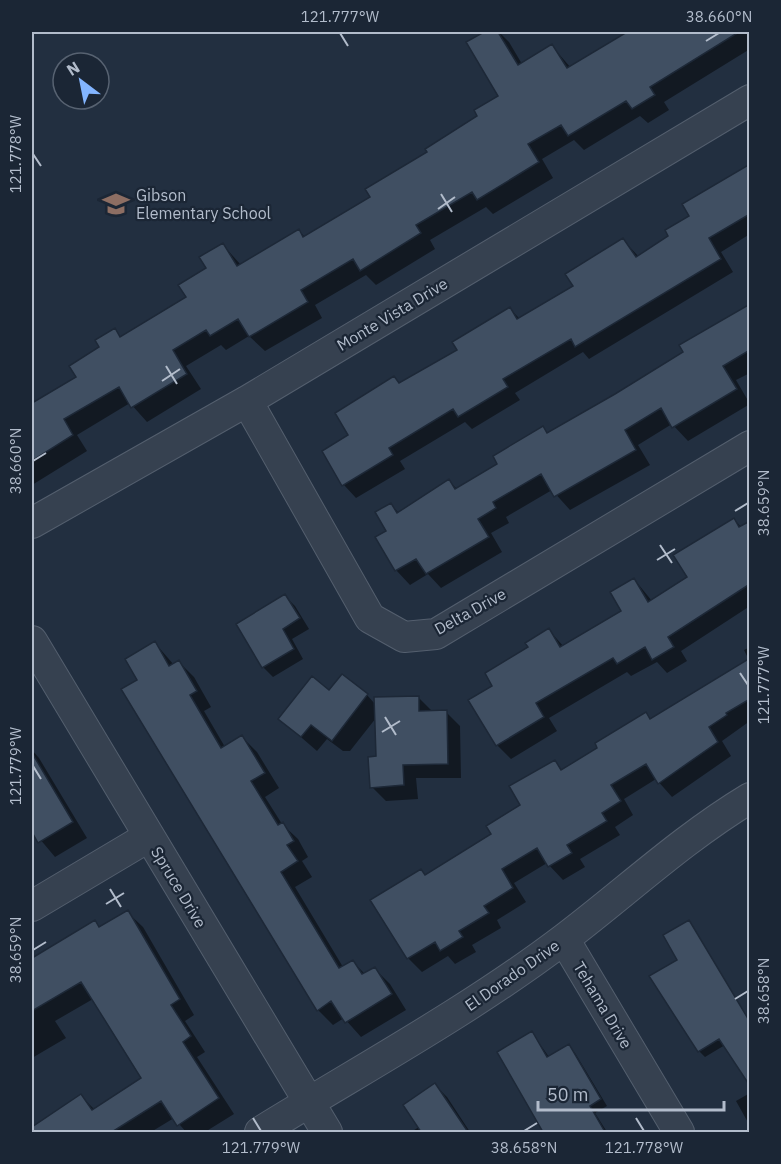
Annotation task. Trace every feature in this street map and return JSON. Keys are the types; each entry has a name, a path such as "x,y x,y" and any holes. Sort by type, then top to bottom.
{"street":[{"name":"Monte Vista Drive","path":"32,523 247,401 750,100"},
{"name":"Delta Drive","path":"247,401 370,618 404,637 436,634 750,446"},
{"name":"Spruce Drive","path":"32,640 148,837 327,1132"},
{"name":"El Dorado Drive","path":"260,1132 462,1010 564,939 679,846 750,798"},
{"path":"32,906 148,837"},
{"name":"Tehama Drive","path":"564,939 679,1132"}],"building":[{"path":"484,32 498,32 518,65 552,44 567,68 627,32 739,32 650,87 655,95 632,109 626,101 568,136 561,125 528,144 539,162 477,200 472,192 416,225 421,233 360,271 353,259 301,290 308,302 249,337 238,319 210,336 206,330 173,350 187,374 131,408 119,387 64,419 73,435 32,461 32,403 76,377 69,366 99,347 95,340 115,328 120,337 186,297 178,285 206,268 199,257 223,243 237,266 299,229 303,237 370,197 365,189 427,152 425,149 477,116 474,110 498,96 466,42"},
{"path":"750,164 750,214 709,238 721,259 575,347 571,339 503,379 508,387 458,417 453,409 389,448 393,455 342,486 322,451 348,435 335,413 394,376 399,383 457,350 452,342 510,307 517,319 573,286 565,274 623,238 636,257 668,236 665,230 689,216 682,204"},
{"path":"750,304 750,350 723,366 737,389 672,428 661,408 625,430 636,450 554,497 541,474 493,502 496,508 478,519 489,537 426,574 416,559 395,571 375,537 386,531 375,512 391,503 397,513 449,479 455,489 497,464 493,456 543,426 547,433 615,394 683,352 679,345"},
{"path":"734,518 739,527 750,521 750,584 668,637 674,647 652,660 645,647 617,664 613,658 536,703 544,717 496,746 468,700 492,686 485,673 528,647 525,643 549,628 560,647 621,611 610,592 634,578 648,602 687,577 673,555"},
{"path":"285,594 300,618 283,629 294,649 262,668 236,624"},
{"path":"155,641 169,666 179,660 197,691 190,695 221,748 242,735 265,773 251,781 278,825 283,822 294,841 287,845 298,861 281,872 339,968 353,960 362,974 375,967 392,994 345,1023 331,1001 317,1011 121,689 137,680 125,659"},
{"path":"750,658 750,699 726,713 727,715 709,727 718,742 658,784 646,764 611,785 621,801 602,813 607,821 567,845 572,853 548,867 537,848 502,869 513,888 484,906 489,913 459,931 463,937 440,951 435,942 407,959 370,900 421,869 425,875 491,834 486,826 520,805 509,786 555,760 561,770 597,748 595,743 646,712 650,719"},
{"path":"342,674 368,694 332,741 311,725 301,737 278,719 312,676 329,690"},
{"path":"419,696 419,711 447,710 448,764 403,765 404,785 370,788 368,757 376,756 374,697"},
{"path":"32,753 73,822 38,843 32,832"},
{"path":"128,910 180,999 171,1005 191,1036 183,1042 219,1098 177,1126 161,1101 112,1132 32,1132 32,1127 81,1094 92,1110 141,1078 81,982 32,1011 32,958 95,920 99,927"},
{"path":"689,920 750,1022 750,1086 719,1039 698,1052 649,976 677,960 663,935"},
{"path":"532,1031 547,1057 569,1044 601,1099 590,1106 605,1132 543,1132 497,1052"},
{"path":"435,1083 468,1132 421,1132 403,1105"}],"place":[{"name":"Gibson Elementary School","path":"116,204"}]}
